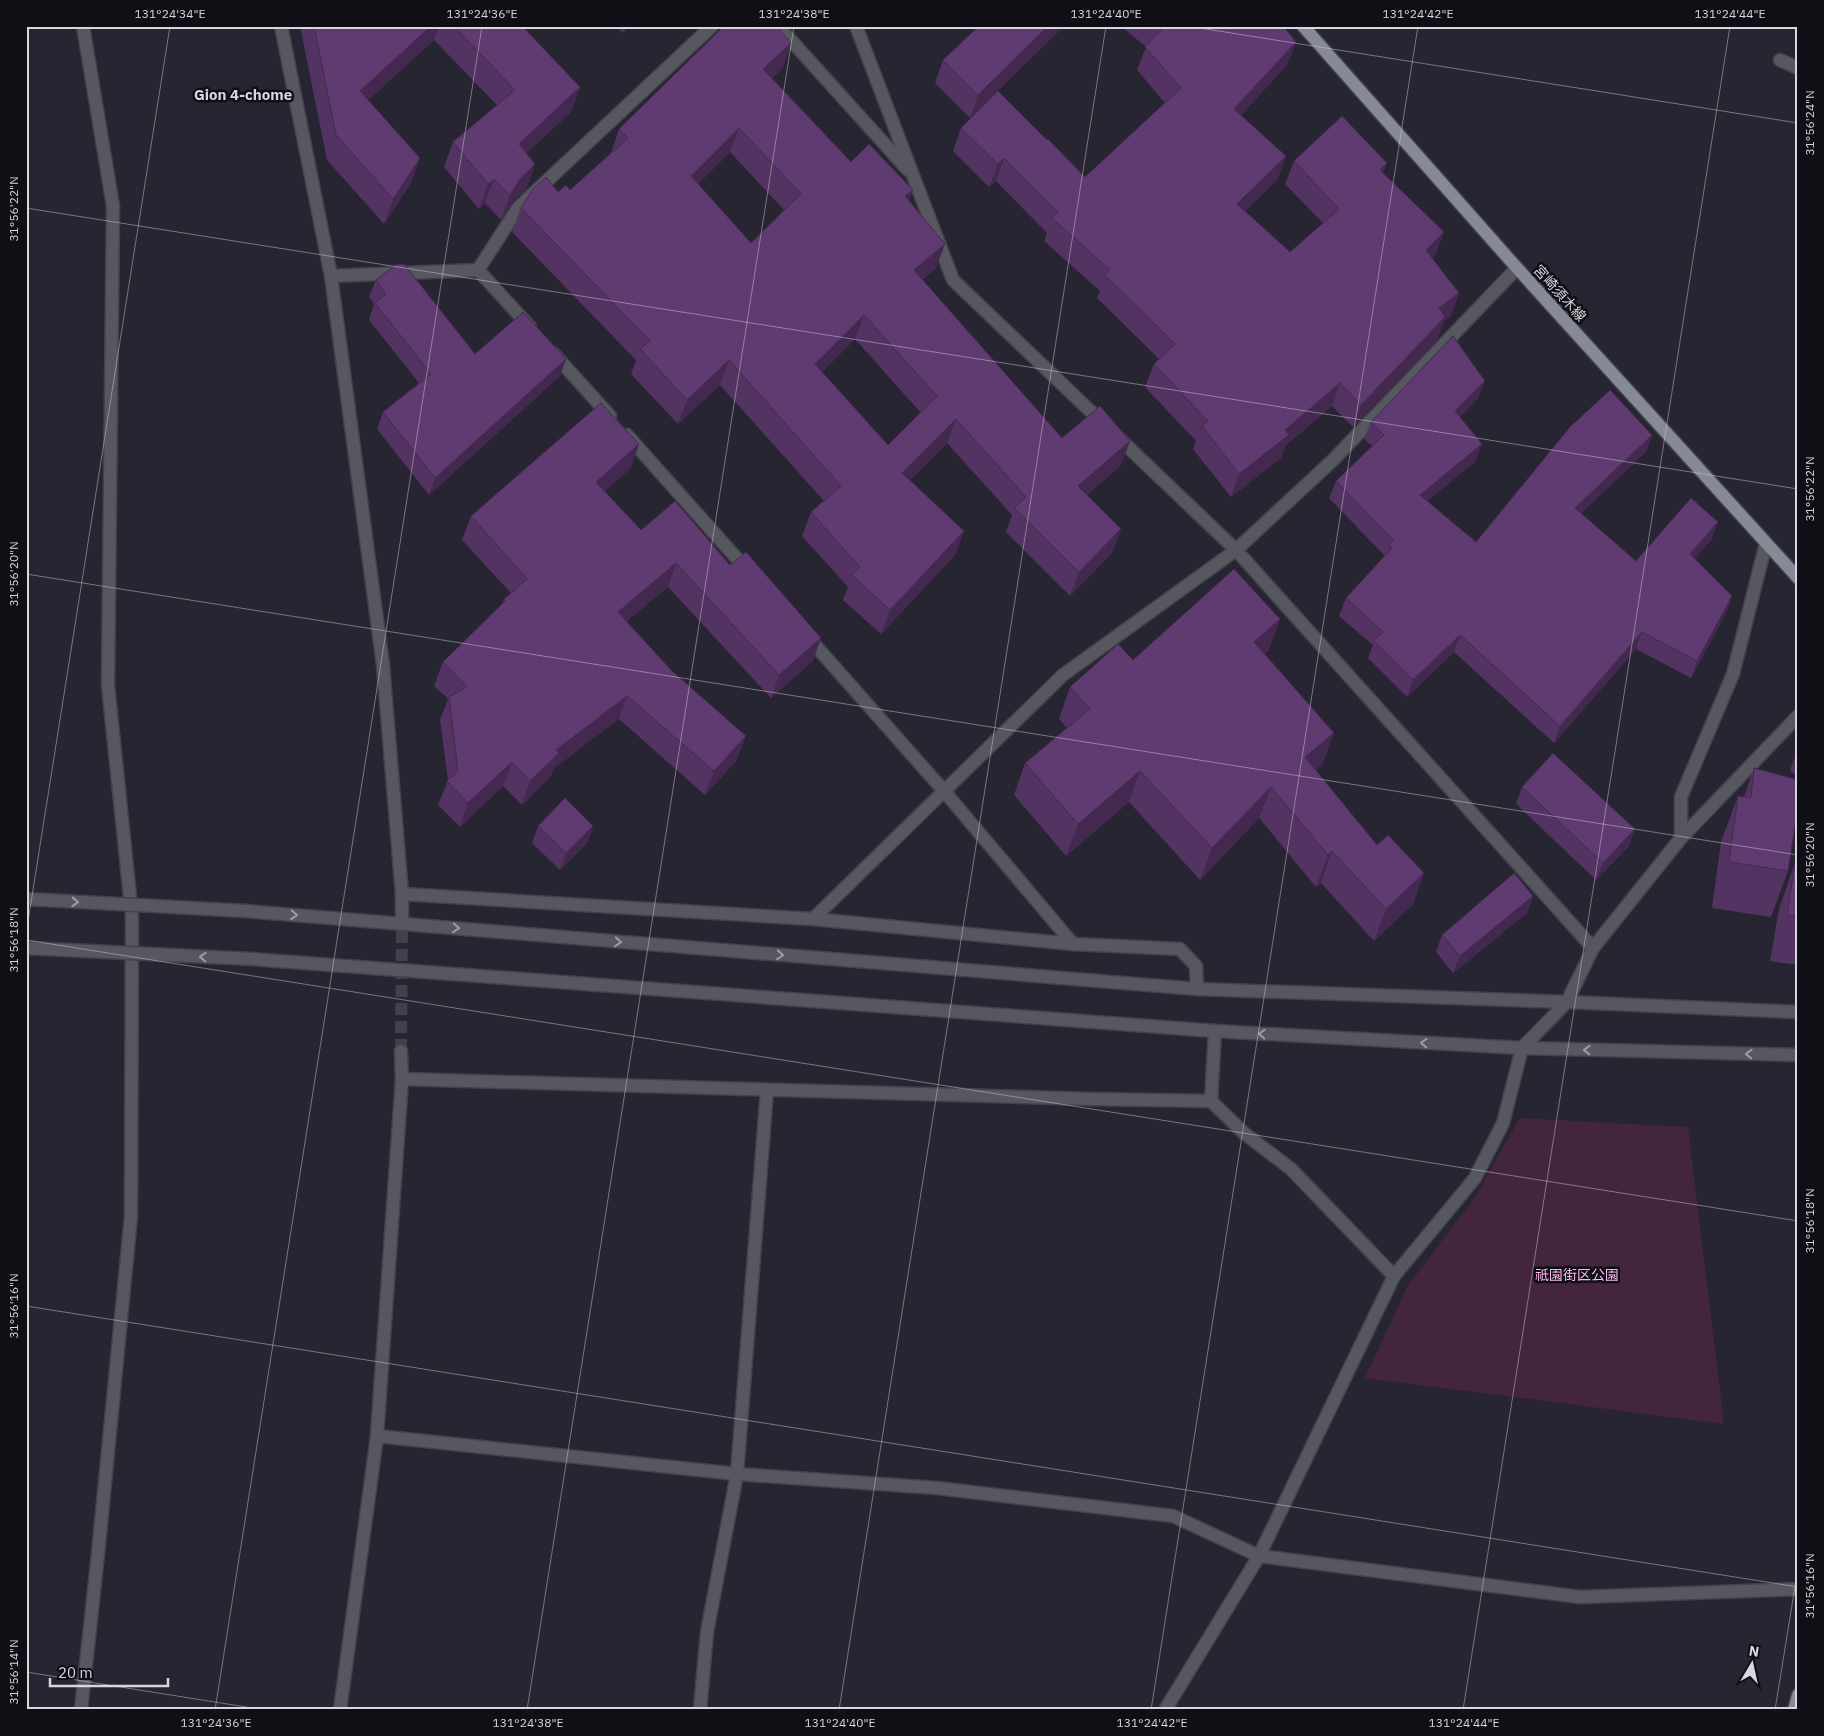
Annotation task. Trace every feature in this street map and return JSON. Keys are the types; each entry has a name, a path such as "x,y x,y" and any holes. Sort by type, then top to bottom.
{"main road":[{"name":"宮崎須木線","path":"1303,26 1517,268 1798,578"},
{"path":"1794,1710 1798,1695"}],"street":[{"path":"81,1710 131,1216 132,961 132,916 108,685 113,206 83,26"},
{"path":"281,26 331,276 382,665 402,894 402,919"},
{"path":"478,270 518,208 712,26"},
{"path":"778,26 913,175"},
{"path":"856,26 954,280 1236,550 1593,948"},
{"path":"1780,60 1798,68"},
{"path":"813,920 1063,674 1236,550 1333,460 1517,268"},
{"path":"331,276 478,270"},
{"path":"478,270 757,580"},
{"path":"1681,838 1681,797 1733,674 1766,543"},
{"path":"796,624 944,791 1073,944"},
{"path":"1165,1710 1259,1556 1394,1276 1475,1178 1503,1123 1522,1048 1568,1002 1593,948 1681,838 1798,716"},
{"path":"402,894 813,920 1073,944 1180,949 1196,966 1197,989"},
{"path":"26,899 246,911 1197,989 1798,1012"},
{"path":"26,948 252,959 1215,1031 1522,1048 1798,1056"},
{"path":"1211,1101 1215,1031"},
{"path":"340,1710 377,1436 402,1079 400,1051"},
{"path":"402,1079 1211,1101 1244,1133 1291,1169 1394,1276"},
{"path":"700,1710 707,1632 737,1474 767,1090"},
{"path":"377,1436 737,1474 937,1488 1173,1516 1259,1556 1580,1597 1798,1589"}],"green space":[{"name":"祇園街区公園","path":"1520,1118 1688,1127 1724,1424 1365,1378 1407,1287 1475,1197"}],"building":[{"path":"314,26 431,26 360,91 420,158 393,199 336,135"},
{"path":"454,26 522,26 580,87 519,144 535,164 521,178 510,195 494,179 488,184 453,142 515,90"},
{"path":"724,26 776,26 791,43 763,69 851,162 869,144 913,190 905,196 945,244 914,270 1062,438 1100,406 1130,441 1078,486 1121,529 1079,572 1014,508 1026,497 956,419 902,473 964,531 890,610 852,575 860,567 811,512 841,486 729,360 687,400 640,349 650,341 521,208 533,189 546,177 558,192 566,185 570,190 628,138 619,129","holes":["739,128 801,194 751,243 691,176","864,315 937,396 888,445 815,364"]},
{"path":"979,26 1048,26 978,95 943,60"},
{"path":"1157,26 1283,26 1296,42 1234,109 1286,156 1237,204 1290,252 1339,209 1294,161 1342,116 1387,163 1380,170 1444,232 1426,250 1459,293 1439,308 1445,317 1361,405 1340,383 1285,430 1289,435 1239,474 1202,426 1208,421 1154,364 1175,344 1105,275 1110,270 1052,218 1058,212 1004,158 998,164 961,128 998,91 1085,177 1181,88 1145,47 1161,30"},
{"path":"404,264 475,354 523,312 566,359 435,478 383,412 431,374 375,303 386,294 376,280 395,265"},
{"path":"1453,336 1485,381 1455,411 1482,444 1420,495 1476,542 1570,427 1610,390 1652,435 1575,508 1636,561 1691,498 1718,522 1690,554 1732,596 1697,661 1642,632 1560,726 1460,635 1413,680 1374,641 1383,632 1346,598 1392,548 1388,546 1393,540 1336,481 1384,435 1371,422"},
{"path":"601,403 639,444 596,482 641,530 675,501 730,565 746,552 821,638 779,675 676,563 618,612 672,671 746,736 714,771 627,696 556,750 559,753 530,781 512,762 468,803 447,781 458,771 449,697 467,687 443,662 505,601 504,599 527,579 471,516"},
{"path":"1234,569 1280,619 1254,642 1334,733 1305,757 1377,845 1388,835 1424,873 1386,909 1332,851 1328,855 1271,787 1212,848 1140,771 1078,824 1025,763 1090,709 1070,687 1118,644 1133,660"},
{"path":"1553,753 1635,829 1603,863 1522,787"},
{"path":"1754,768 1798,780 1798,807 1788,871 1729,862 1738,796 1751,798"},
{"path":"565,798 593,826 566,853 538,826"},
{"path":"1795,863 1798,864 1798,917 1787,915"},
{"path":"1514,873 1533,896 1460,956 1442,935"}],"tunnel":[{"path":"401,1051 402,919"}],"district":[{"name":"Gion 4-chome","path":"243,95"}]}
